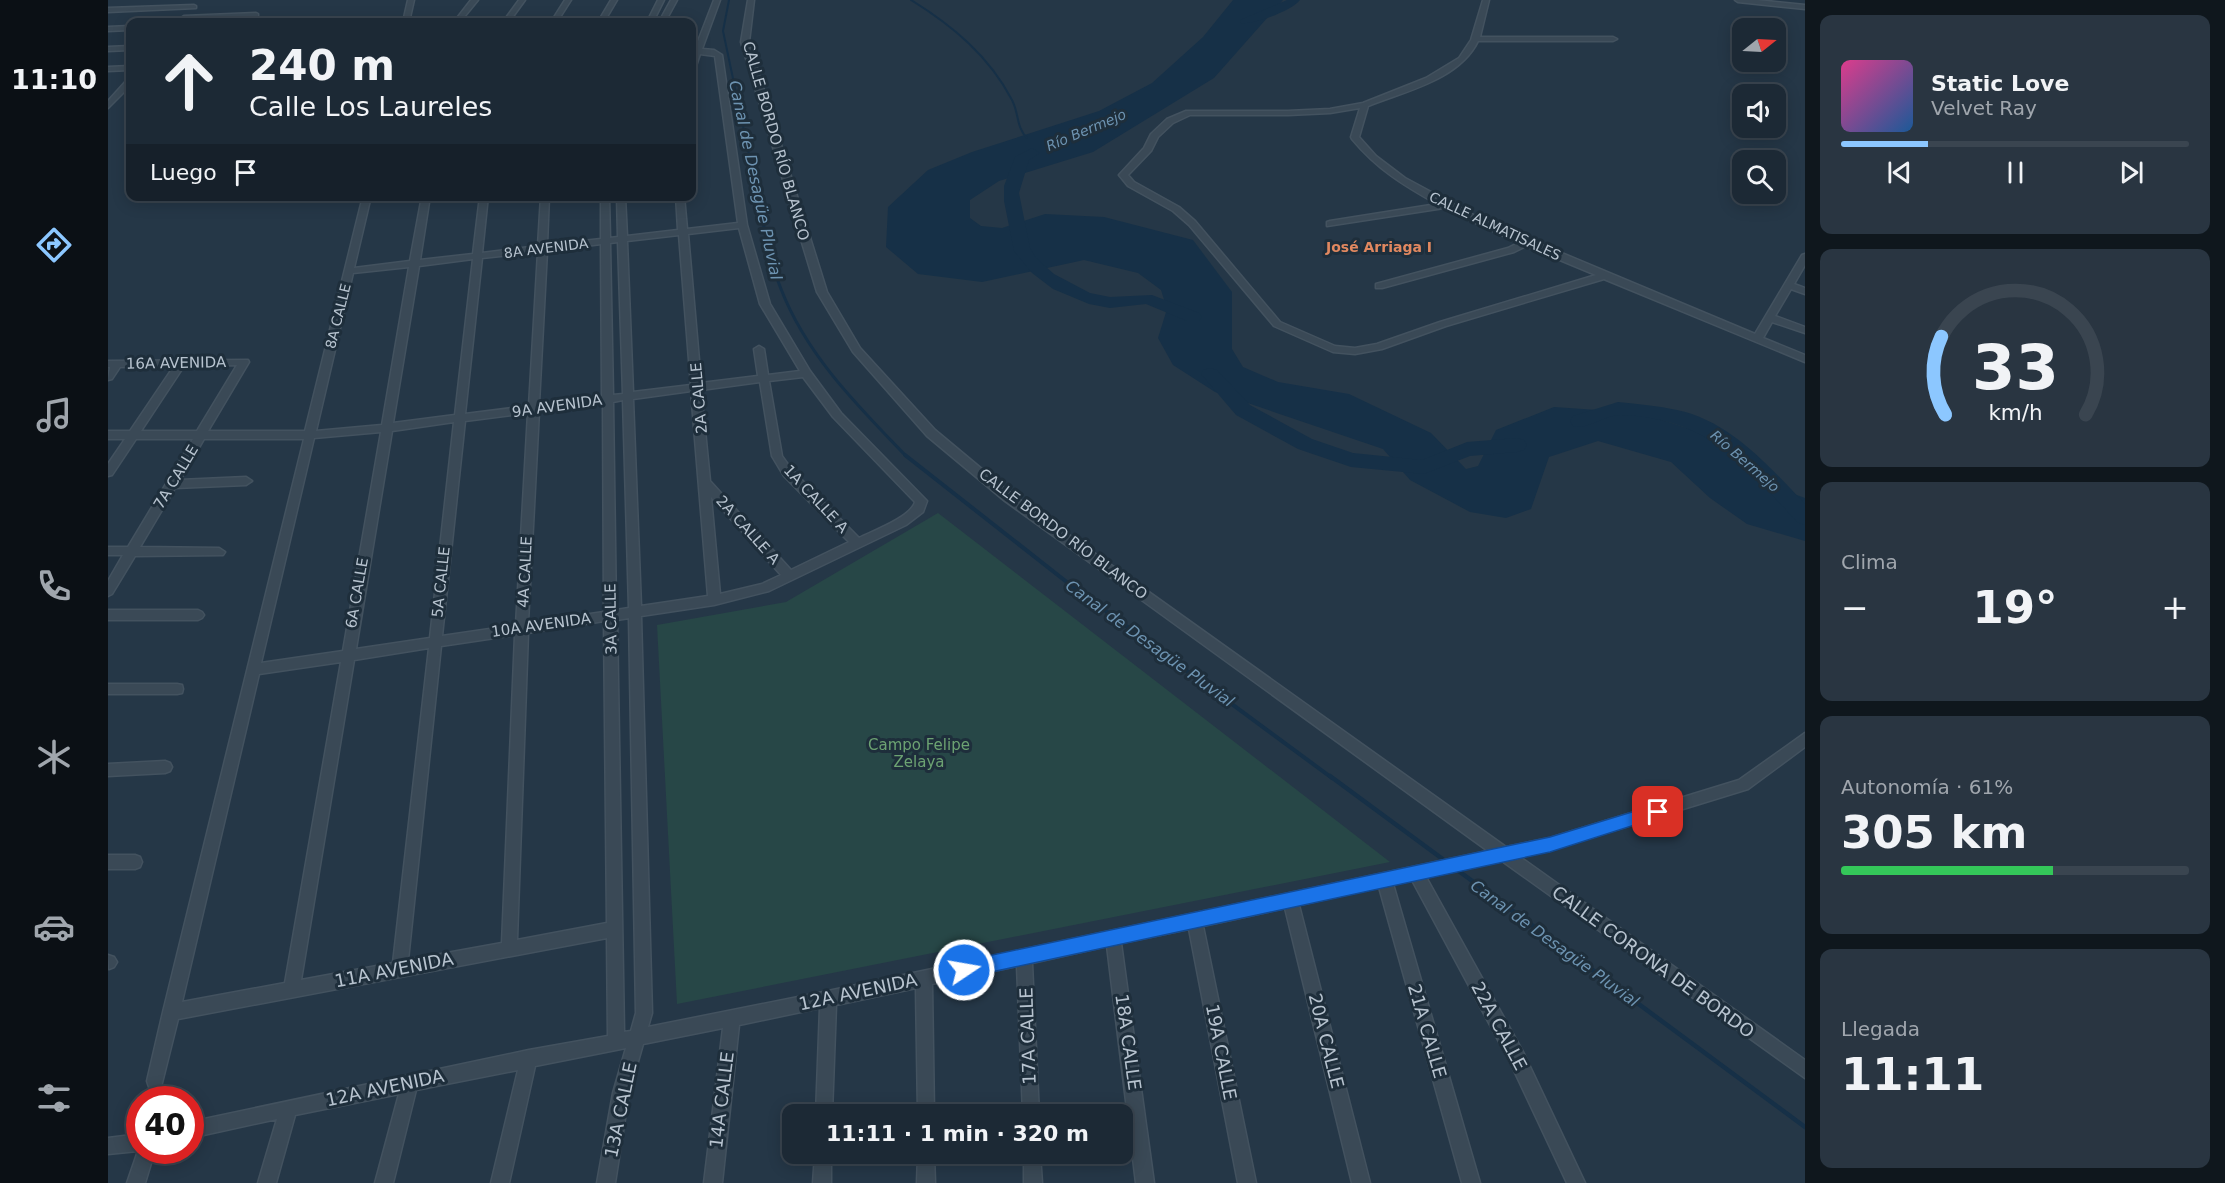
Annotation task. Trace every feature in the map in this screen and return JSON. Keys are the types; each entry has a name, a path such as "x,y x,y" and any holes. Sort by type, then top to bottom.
{"street":[{"path":"407,18 411,0"},
{"path":"460,18 475,0"},
{"path":"509,18 522,0"},
{"path":"557,18 568,0"},
{"path":"603,18 614,0"},
{"path":"652,18 662,0"},
{"path":"665,18 674,0"},
{"path":"696,49 717,0"},
{"name":"CALLE BORDO RÍO BLANCO","path":"751,0 745,42 801,232 822,292 856,350 931,433 1010,498 1501,853"},
{"path":"1486,0 1471,49 1462,60 1437,74 1365,105 1298,113 1189,113 1170,121 1162,128 1139,159 1123,175 1131,184 1176,209 1192,223 1277,324 1333,349 1355,351 1379,347 1443,324 1604,276"},
{"path":"1738,0 1805,7"},
{"path":"108,10 197,3"},
{"path":"185,18 197,3"},
{"path":"212,18 256,15"},
{"path":"108,29 126,28"},
{"path":"1474,39 1613,39"},
{"path":"108,49 126,48"},
{"path":"696,51 716,53 719,58 743,225 765,304 806,373"},
{"path":"108,69 126,68"},
{"path":"108,106 126,86"},
{"name":"CALLE ALMATISALES","path":"1365,105 1355,137 1360,147 1383,167 1446,205 1526,243 1805,359"},
{"name":"8A CALLE","path":"155,1081 366,201"},
{"name":"6A CALLE","path":"292,990 425,201"},
{"name":"5A CALLE","path":"400,968 483,201"},
{"name":"4A CALLE","path":"509,948 522,627 545,201"},
{"name":"3A CALLE","path":"605,201 616,1041"},
{"name":"3A CALLE","path":"621,201 635,611 644,1013 637,1038"},
{"name":"2A CALLE","path":"681,201 698,387 714,600"},
{"path":"1330,224 1446,205"},
{"name":"8A AVENIDA","path":"350,271 743,225"},
{"path":"1379,286 1511,250 1526,243"},
{"path":"1757,339 1805,257"},
{"path":"1787,285 1805,291"},
{"path":"1771,318 1805,330"},
{"name":"1A CALLE A","path":"759,349 762,378 777,456 788,473 856,542"},
{"name":"16A AVENIDA","path":"112,364 244,362"},
{"name":"7A CALLE","path":"108,591 244,362"},
{"path":"108,472 181,363"},
{"path":"108,376 112,364"},
{"name":"9A AVENIDA","path":"108,435 308,435 386,428 806,373"},
{"name":"10A AVENIDA","path":"252,670 522,627 714,600 765,588 847,549 856,542 914,516 921,501 837,415 806,373"},
{"path":"172,484 246,482"},
{"name":"2A CALLE A","path":"706,484 790,577"},
{"path":"108,551 219,552"},
{"path":"108,615 198,615"},
{"path":"108,689 177,689"},
{"name":"12A AVENIDA","path":"204,1127 529,1058 924,979 1550,844 1743,785 1805,739"},
{"path":"108,770 165,767"},
{"name":"CALLE CORONA DE BORDO","path":"1501,853 1805,1070"},
{"path":"108,862 135,862"},
{"name":"22A CALLE","path":"1416,873 1516,1058 1576,1183"},
{"name":"21A CALLE","path":"1384,879 1471,1183"},
{"name":"20A CALLE","path":"1290,899 1361,1183"},
{"name":"19A CALLE","path":"1195,921 1246,1183"},
{"name":"11A AVENIDA","path":"171,1012 616,929"},
{"name":"18A CALLE","path":"1113,937 1145,1183"},
{"name":"17A CALLE","path":"1024,957 1031,1104"},
{"path":"924,979 926,1104"},
{"path":"824,1104 828,999"},
{"name":"14A CALLE","path":"713,1183 732,1018"},
{"name":"13A CALLE","path":"606,1183 621,1093 637,1038"},
{"path":"500,1183 529,1058"},
{"path":"384,1183 410,1083"},
{"path":"267,1183 289,1108"},
{"path":"108,1146 126,1144"},
{"path":"136,1183 142,1164"},
{"path":"822,1183 823,1164"},
{"path":"926,1164 926,1183"},
{"path":"1032,1164 1033,1183"}],"green space":[{"name":"Campo Felipe Zelaya","path":"938,513 1390,862 677,1004 657,625 786,602"}],"water":[{"path":"1233,0 1283,0 1214,78 1093,152 999,181 970,200 970,218 981,226 1002,228 1045,214 1104,217 1193,240 1232,292 1232,349 1243,367 1278,382 1349,394 1431,433 1466,469 1478,466 1496,430 1554,407 1641,413 1723,440 1769,485 1805,498 1805,541 1747,524 1710,498 1671,462 1598,441 1549,457 1531,509 1506,518 1470,512 1410,480 1383,449 1215,392 1173,365 1158,338 1167,309 1161,290 1138,273 1084,260 982,282 918,274 886,247 888,207 928,170 972,152 1099,111 1152,83 1203,37"}],"waterway":[{"name":"Canal de Desagüe Pluvial","path":"729,0 723,31 759,202"},
{"path":"911,0 955,31 992,69 1012,100 1019,125 1027,138"},
{"name":"Río Bermejo","path":"1246,20 1289,5 1294,0"},
{"name":"Río Bermejo","path":"1032,153 1023,157 1011,193 1022,248 1038,270 1048,278 1084,297 1110,302 1152,300 1193,317"},
{"name":"Canal de Desagüe Pluvial","path":"758,200 777,279 805,336 835,379 905,455"},
{"name":"Río Bermejo","path":"1210,374 1243,410 1305,444 1351,460 1424,467 1467,449 1517,445"},
{"name":"Río Bermejo","path":"1580,421 1618,408 1677,416 1716,432 1764,473 1805,517"},
{"name":"Canal de Desagüe Pluvial","path":"905,455 1068,583 1332,778"},
{"name":"Canal de Desagüe Pluvial","path":"1330,776 1448,863"},
{"name":"Canal de Desagüe Pluvial","path":"1456,869 1805,1127"}],"district":[{"name":"José Arriaga I","path":"1379,247"}],"route":[{"path":"964,970 1550,844 1658,812"}]}
